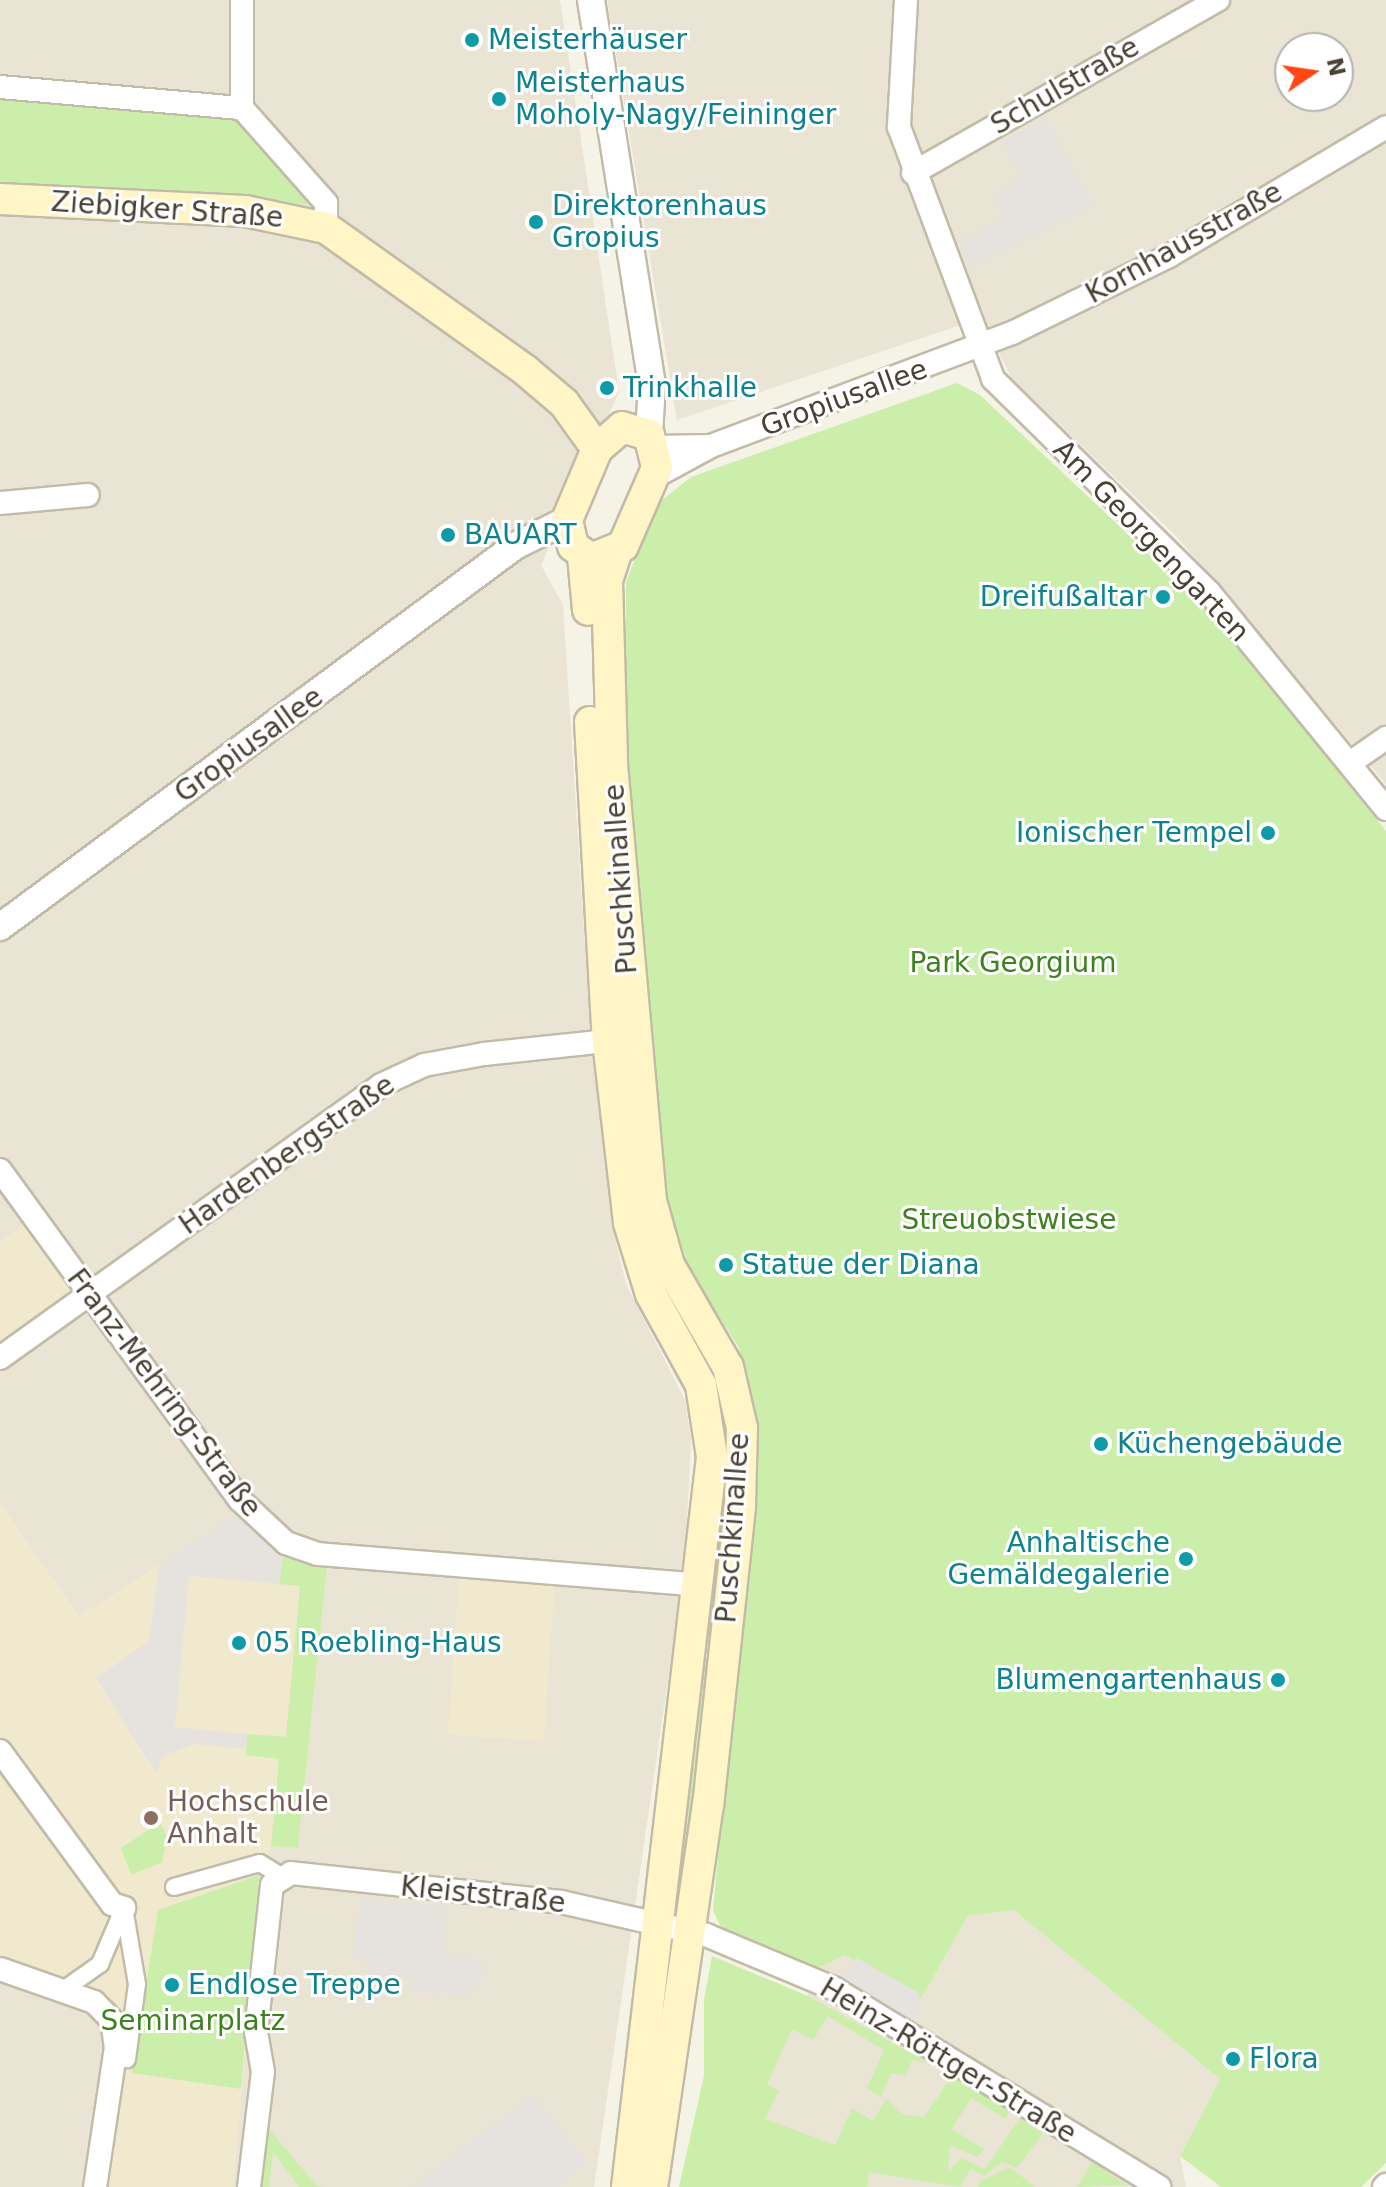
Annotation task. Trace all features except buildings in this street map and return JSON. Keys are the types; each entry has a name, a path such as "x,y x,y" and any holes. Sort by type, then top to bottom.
{"main road":[{"name":"Ziebigker Straße","path":"0,199 245,211 326,228 564,403 628,437"},
{"path":"616,553 574,541 628,437 654,477"},
{"name":"Puschkinallee","path":"627,2187 673,1927 719,1702 742,1428 728,1367 669,1265 653,1212 612,764 607,581 616,553 654,477"},
{"name":"Puschkinallee","path":"574,541 608,1041 635,1251 708,1408 711,1493 652,2187"}],"street":[{"path":"242,0 242,108 326,203 326,228"},
{"path":"591,0 647,374 628,437"},
{"name":"Am Georgengarten","path":"906,0 899,127 978,349 1010,400 1209,592 1386,809"},
{"name":"Schulstraße","path":"913,173 1218,0"},
{"path":"0,87 242,108"},
{"name":"Kornhausstraße","path":"978,349 1156,263 1386,127"},
{"name":"Gropiusallee","path":"654,477 711,446 978,349"},
{"name":"Gropiusallee","path":"628,437 711,446"},
{"path":"0,503 88,495"},
{"name":"Gropiusallee","path":"0,927 498,563 527,537 574,541"},
{"path":"1350,763 1386,738"},
{"name":"Hardenbergstraße","path":"0,1358 381,1085 424,1065 484,1054 608,1041"},
{"name":"Franz-Mehring-Straße","path":"0,1170 246,1508 286,1543 318,1554 701,1585"},
{"path":"0,1751 112,1904 124,1908"},
{"path":"174,1887 260,1863 279,1875 272,1885 256,2032 263,2072 249,2187"},
{"name":"Kleiststraße","path":"279,1875 537,1899 673,1927"},
{"path":"62,1991 100,1964 124,1908"},
{"path":"124,1908 137,1984 127,2059"},
{"name":"Heinz-Röttger-Straße","path":"673,1927 811,1980 1159,2187"},
{"path":"0,1969 94,2002 108,2013 116,2036 95,2187"}],"shaded area":[{"path":"0,0 560,0 619,392 541,565 563,605 592,1055 616,1243 626,1284 685,1400 691,1440 685,1563 594,2187 233,2187 260,1881 271,1846 298,1848 327,1566 283,1557 236,1515 79,1617 0,1504"},
{"path":"607,0 1386,0 1386,784 1176,536 1012,379 982,318 677,420"},
{"path":"1045,118 1094,206 970,268 958,242 1004,217 994,194 1021,176 1002,142"},
{"path":"27,1222 78,1289 0,1345 0,1241"},
{"name":"Hochschule Anhalt","path":"0,1504 79,1617 237,1514 283,1557 327,1566 298,1848 271,1846 260,1881 233,2187 102,2187 120,2013 104,1998 0,1960"},
{"path":"237,1514 283,1557 279,1584 189,1576 175,1727 247,1734 246,1749 195,1744 163,1756 156,1773 96,1678 149,1641 159,1565"},
{"path":"459,1576 555,1583 544,1741 448,1735"},
{"path":"361,1898 447,1906 441,1956 482,1959 481,1988 469,1987 468,1997 448,1996 449,1982 443,1995 412,1991 412,1979 365,1974 367,1961 352,1958"},
{"path":"1014,1910 1220,2079 1180,2156 1186,2187 856,2187 721,2102 808,1996 807,1974 845,1955 921,1999 968,1916"},
{"path":"855,1957 919,1993 918,2017 903,2023 833,1980 854,1967"},
{"path":"0,1960 92,1993 120,2013 102,2187 0,2187"},
{"path":"533,2094 586,2163 555,2187 412,2187"}],"green space":[{"path":"0,87 242,108 326,203 187,209 0,199"},
{"name":"Park Georgium","path":"957,383 980,395 1200,602 1386,831 1386,2163 1361,2187 1221,2187 1180,2156 1220,2079 1014,1910 968,1916 921,1999 845,1955 807,1974 726,1937 713,1911 757,1420 739,1348 689,1268 664,1191 625,747 626,582 657,504 691,477"},
{"path":"283,1557 327,1566 298,1848 271,1846 279,1759 246,1755 247,1734 286,1737 300,1586 279,1584"},
{"path":"701,1660 715,1662 684,1885 674,1884"},
{"path":"160,1822 167,1836 162,1862 131,1875 121,1848"},
{"name":"Seminarplatz","path":"259,1875 241,2089 132,2073 158,1910"},
{"path":"712,1956 808,1996 929,2063 912,2060 906,2075 891,2073 881,2097 867,2088 884,2050 828,2016 813,2040 792,2029 767,2085 779,2090 765,2119 835,2145 852,2108 873,2121 886,2099 903,2115 924,2117 952,2076 1009,2111 1006,2119 971,2098 952,2129 984,2149 977,2157 950,2145 948,2172 961,2158 985,2169 1020,2118 1043,2134 1017,2168 1002,2162 984,2176 971,2168 960,2187 869,2172 867,2187 679,2187 704,2076 704,2000"},
{"path":"269,2129 317,2186 324,2187 299,2187 273,2152 269,2187 261,2187"},
{"path":"1092,2162 1127,2185 1077,2187"},
{"path":"1009,2167 1036,2187 978,2187 981,2181"}],"place":[{"name":"Meisterhäuser","path":"472,40"},
{"name":"Meisterhaus Moholy-Nagy/Feininger","path":"499,99"},
{"name":"Direktorenhaus Gropius","path":"536,222"},
{"name":"Trinkhalle","path":"607,388"},
{"name":"BAUART","path":"448,535"},
{"name":"Dreifußaltar","path":"1163,597"},
{"name":"Ionischer Tempel","path":"1268,833"},
{"name":"Statue der Diana","path":"726,1265"},
{"name":"Küchengebäude","path":"1101,1444"},
{"name":"Anhaltische Gemäldegalerie","path":"1186,1559"},
{"name":"05 Roebling-Haus","path":"239,1643"},
{"name":"Blumengartenhaus","path":"1278,1680"},
{"name":"Hochschule Anhalt","path":"151,1818"},
{"name":"Endlose Treppe","path":"172,1985"},
{"name":"Flora","path":"1233,2059"}],"park label":[{"name":"Streuobstwiese","path":"1009,1220"}]}
